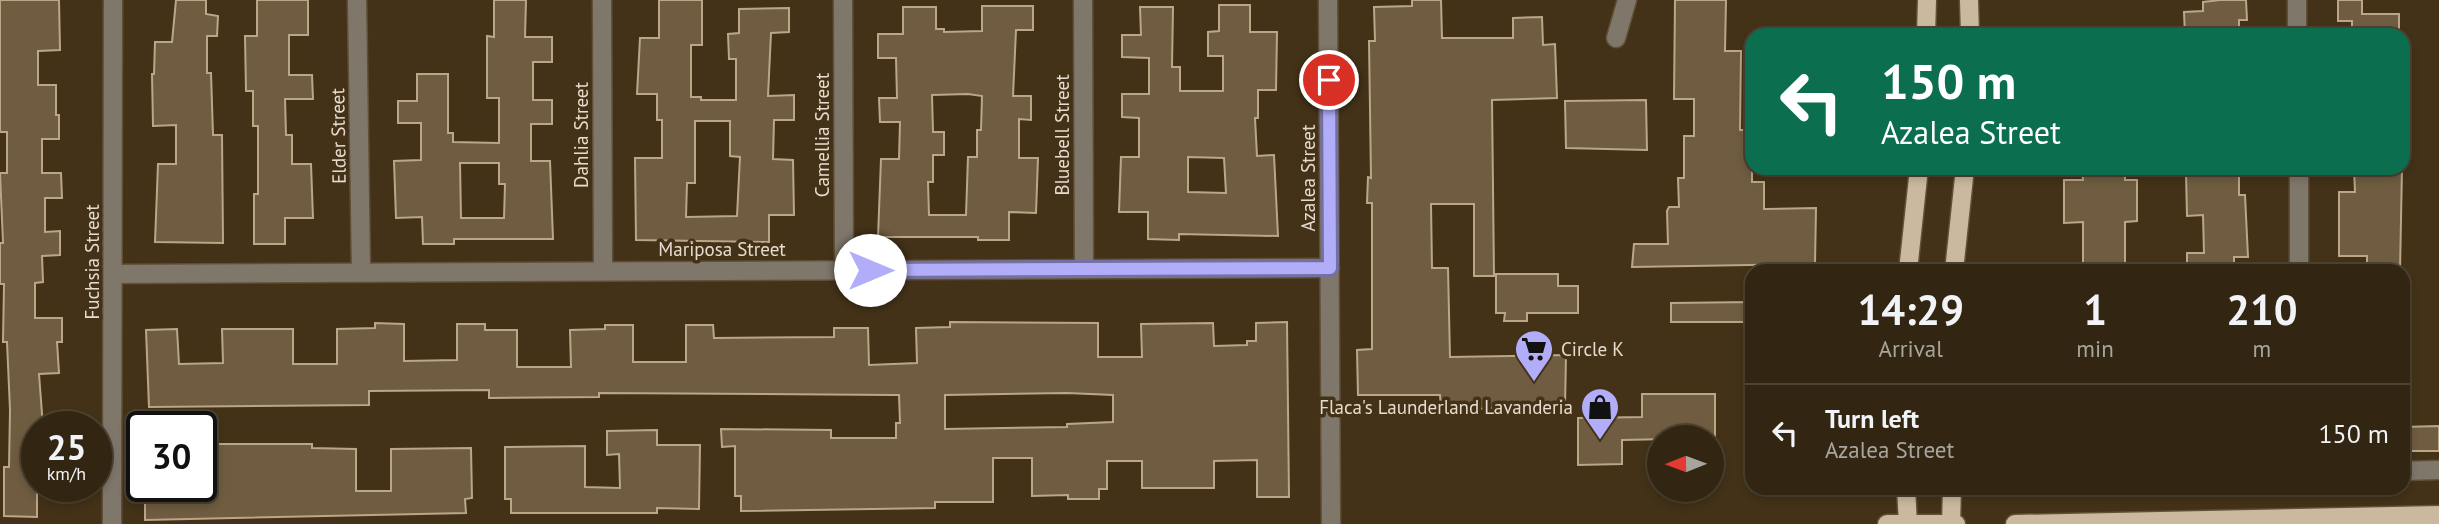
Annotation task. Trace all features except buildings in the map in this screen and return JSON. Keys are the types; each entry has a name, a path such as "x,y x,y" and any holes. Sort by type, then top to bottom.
{"main road":[{"path":"1926,28 1927,0"},
{"path":"1969,0 1970,28"},
{"path":"1909,264 1918,175"},
{"path":"1955,264 1964,175"},
{"path":"1906,495 1908,523"},
{"path":"1888,524 1954,524 1952,495"},
{"path":"2015,524 2439,516"}],"street":[{"name":"Fuchsia Street","path":"113,0 114,274 110,416 113,524"},
{"name":"Elder Street","path":"357,0 361,271"},
{"name":"Dahlia Street","path":"601,0 603,270"},
{"name":"Camellia Street","path":"843,0 844,270"},
{"name":"Bluebell Street","path":"1083,0 1084,269"},
{"name":"Azalea Street","path":"1328,0 1331,524"},
{"path":"1616,38 1627,0"},
{"path":"2297,0 2297,28"},
{"path":"2299,175 2299,264"},
{"name":"Mariposa Street","path":"114,274 1330,268"},
{"path":"2410,471 2439,470"}],"place":[{"name":"Circle K","path":"1534,383"},
{"name":"Flaca's Launderland Lavanderia","path":"1600,441"}],"route":[{"path":"870,270 1330,268 1329,80"}]}
